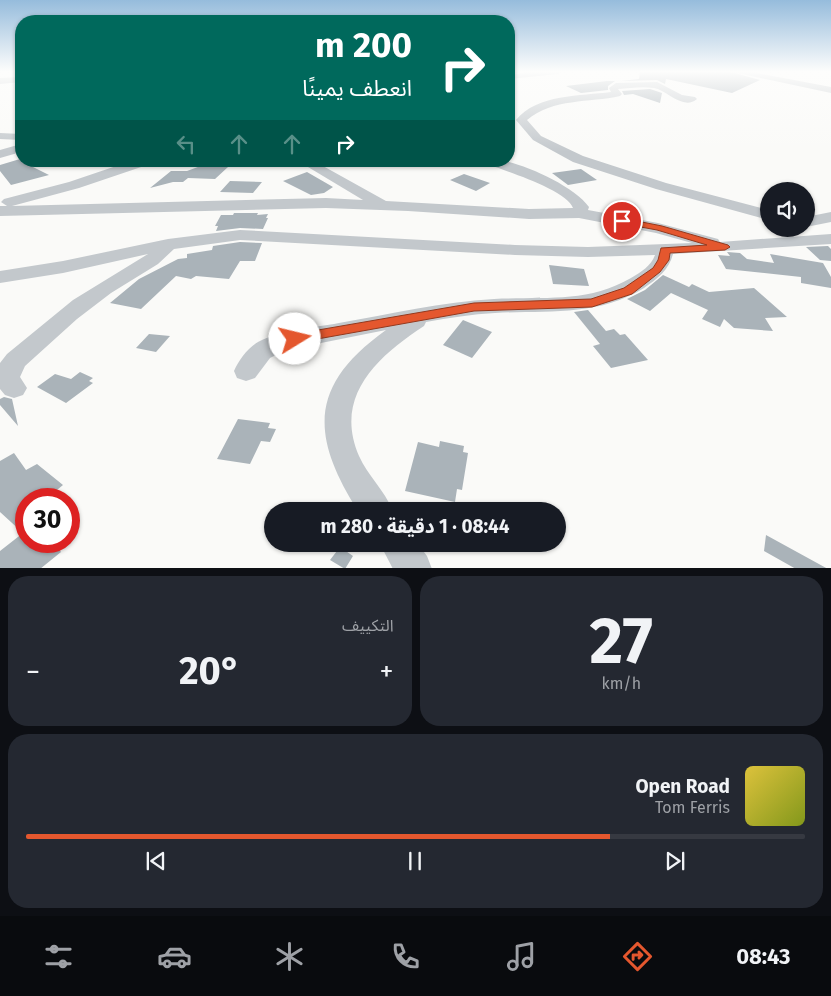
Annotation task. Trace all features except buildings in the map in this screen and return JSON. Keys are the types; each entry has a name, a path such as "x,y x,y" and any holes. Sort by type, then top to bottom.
{"street":[{"path":"522,121 524,116 544,106 578,99"},
{"path":"515,119 522,121 526,128 537,138 578,159 661,186 760,213"},
{"path":"0,136 15,137"},
{"path":"0,154 15,150"},
{"path":"0,205 126,167"},
{"path":"315,167 384,205"},
{"path":"506,167 561,190 580,203 579,213"},
{"path":"0,211 269,204 384,205 529,214 579,213 658,228 725,247"},
{"path":"815,220 831,217"},
{"path":"815,229 831,232"},
{"path":"0,277 63,268 168,244 240,235 515,250 588,252 725,247 831,239"},
{"path":"777,242 783,237"},
{"path":"14,388 7,379 9,369 16,360 72,312 103,289 148,263 168,244"},
{"path":"246,371 258,353 270,346 295,339 474,307 592,303 628,291 657,270 664,260 665,250"},
{"path":"372,502 344,456 339,437 337,416 347,383 371,354 398,332 428,314"},
{"path":"403,552 414,568"}],"route":[{"path":"295,339 474,307 548,306 592,303 628,291 657,270 664,260 665,250 725,247 694,237 622,221"}]}
